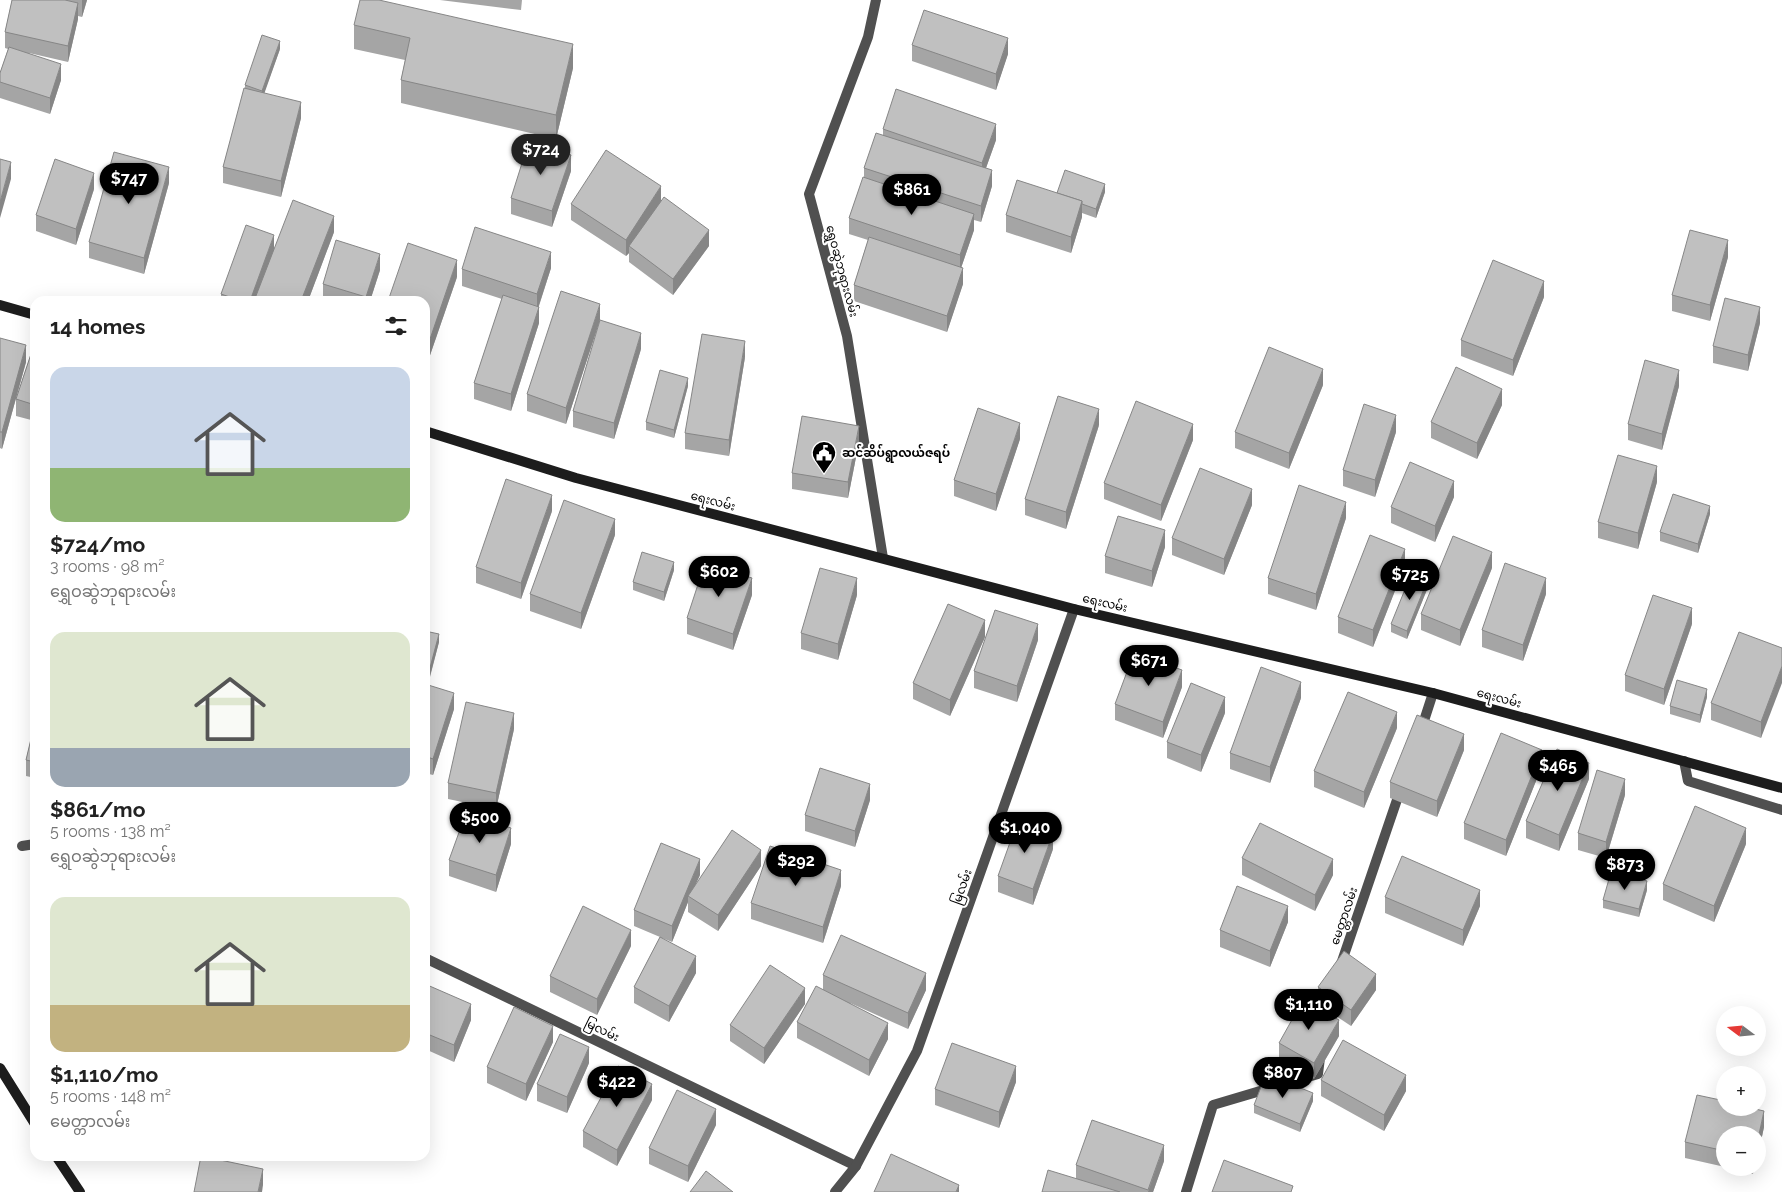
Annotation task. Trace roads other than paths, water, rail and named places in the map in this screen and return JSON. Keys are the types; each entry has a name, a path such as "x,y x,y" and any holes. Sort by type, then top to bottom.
{"street":[{"name":"ရွှေဝဆွဲဘုရားလမ်း","path":"876,0 868,37 809,194 847,336 883,558"},
{"path":"0,305 30,314"},
{"name":"ရေးလမ်း","path":"430,434 576,478 1074,609 1433,693 1782,788"},
{"name":"မြလမ်း","path":"835,1192 856,1166 917,1051 1074,609"},
{"path":"1417,739 1433,693"},
{"path":"1684,761 1688,781 1782,810"},
{"name":"မေတ္တာလမ်း","path":"1338,972 1405,777"},
{"path":"22,846 30,845"},
{"name":"မြလမ်း","path":"430,960 856,1166"},
{"path":"1186,1192 1213,1104 1318,1074 1322,1047"},
{"path":"0,1068 30,1116"},
{"path":"59,1161 80,1192"}],"place":[{"name":"ဆင်ဆိပ်ရွာလယ်ဇရပ်","path":"824,474"}]}
